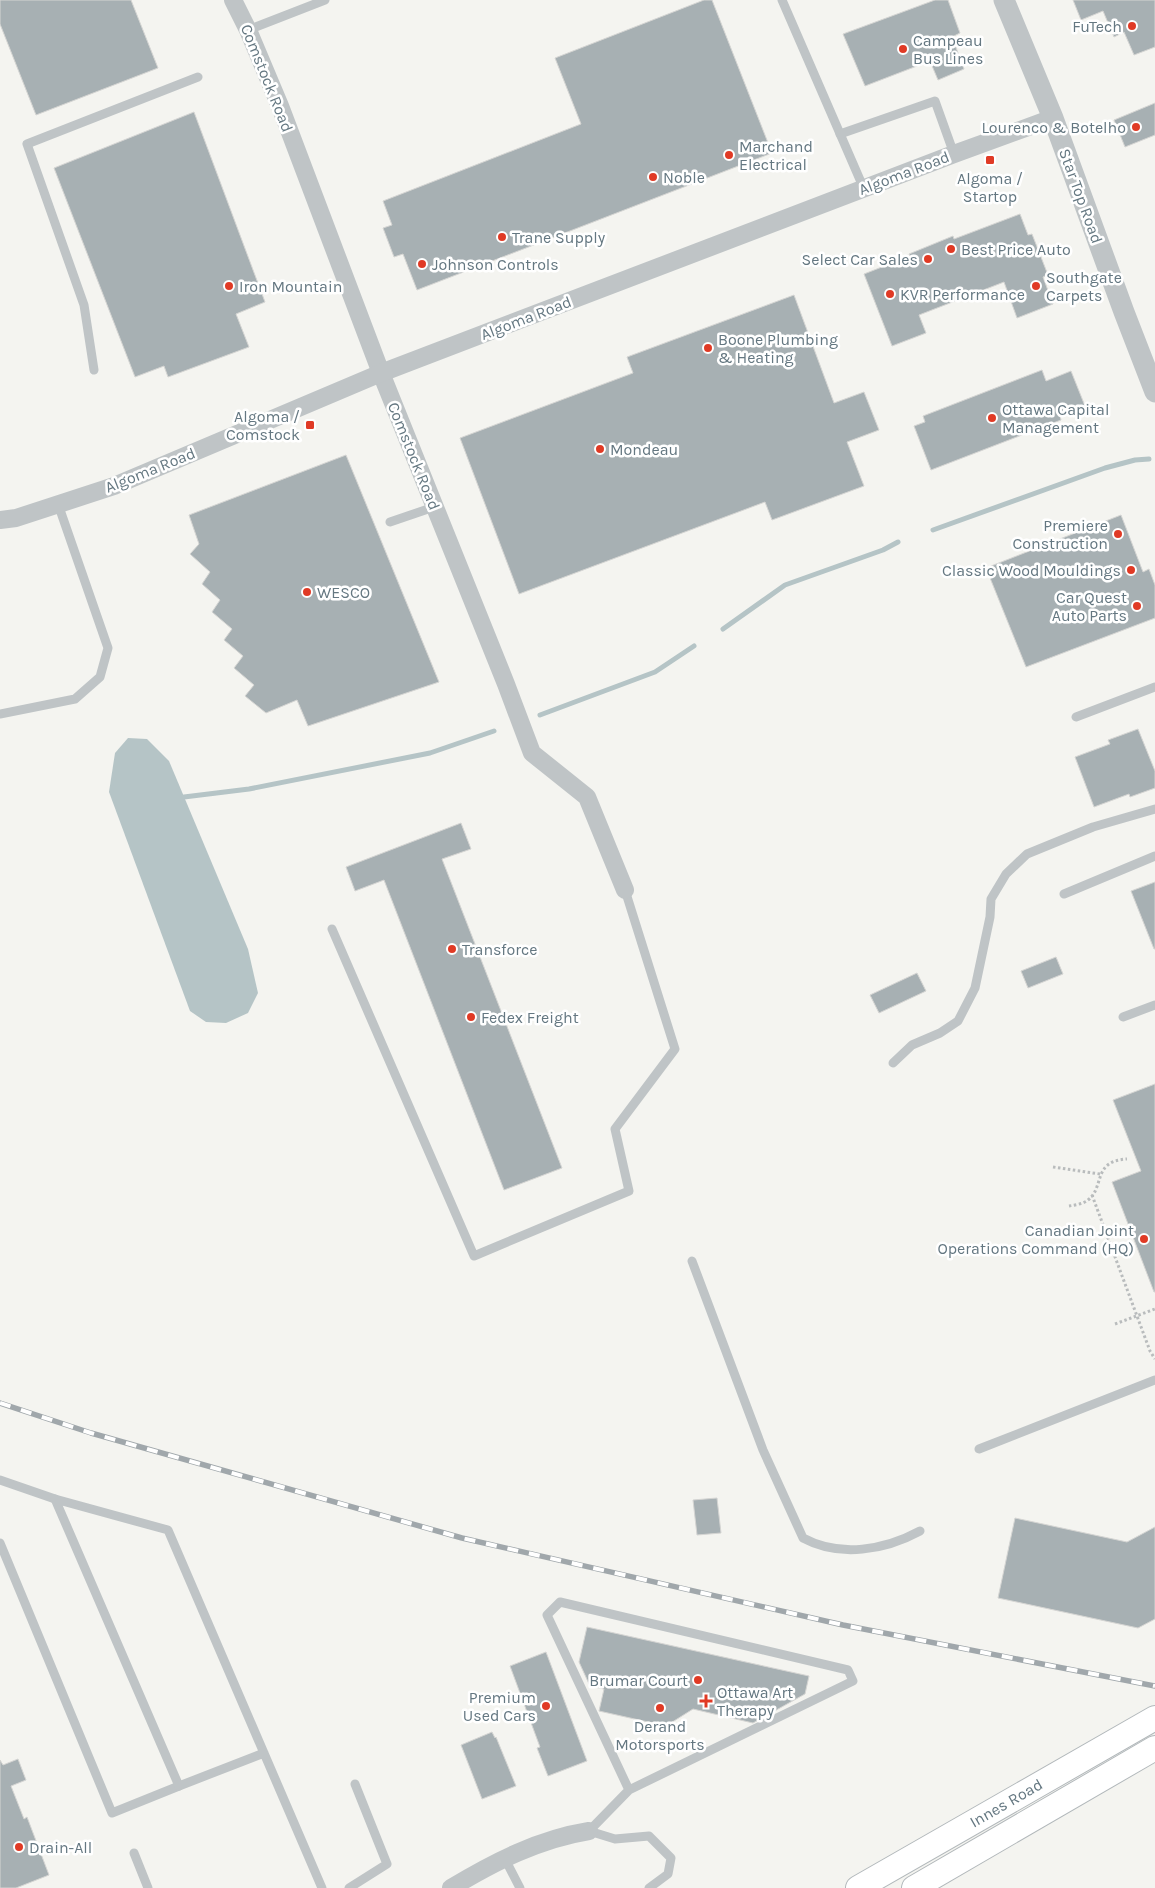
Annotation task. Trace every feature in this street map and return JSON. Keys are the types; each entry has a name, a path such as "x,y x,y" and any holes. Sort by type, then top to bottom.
{"main road":[{"name":"Innes Road","path":"858,1888 1155,1718"},
{"name":"Innes Road","path":"914,1888 1155,1748"}],"street":[{"name":"Comstock Road","path":"233,0 248,30 283,116 381,374 532,753 587,797 625,890"},
{"name":"Star Top Road","path":"1004,0 1053,118 1155,392"},
{"name":"Algoma Road","path":"0,520 16,518 114,486 381,374 954,154 1053,118"},
{"path":"451,1888 521,1850 564,1835 589,1831"}],"lane":[{"path":"248,30 325,0"},
{"path":"782,0 864,189"},
{"path":"94,370 84,305 27,144 198,77"},
{"path":"840,134 934,101 954,154"},
{"path":"0,714 75,699 100,677 108,648 58,504"},
{"path":"390,522 434,506"},
{"path":"1076,717 1155,687"},
{"path":"893,1063 912,1045 940,1033 958,1021 975,988 990,917 991,899 1006,874 1027,854 1093,826 1155,809"},
{"path":"1064,894 1155,856"},
{"path":"332,929 474,1256 629,1191 615,1129 675,1049 625,890"},
{"path":"1123,1016 1155,1005"},
{"path":"692,1261 763,1450 804,1538 816,1544 835,1549 855,1550 889,1544 920,1531"},
{"path":"979,1448 1155,1380"},
{"path":"0,1480 56,1499 168,1530 322,1888"},
{"path":"56,1499 179,1786"},
{"path":"0,1543 112,1813 264,1753"},
{"path":"629,1790 548,1615 560,1602 848,1670 853,1681 629,1790 589,1831 616,1839 649,1836 671,1858 668,1874 649,1888"},
{"path":"349,1888 387,1864 355,1784"},
{"path":"134,1853 148,1888"},
{"path":"505,1859 520,1888"}],"path":[{"path":"1069,1206 1087,1201 1092,1195 1104,1168 1120,1159 1127,1159"},
{"path":"1053,1167 1100,1174"},
{"path":"1092,1195 1150,1351 1155,1358"},
{"path":"1115,1324 1155,1309"}],"shaded area":[{"path":"128,738 147,739 169,761 248,949 258,993 248,1013 226,1023 206,1022 190,1011 109,792 115,753"}],"building":[{"path":"0,0 131,0 158,68 36,115 0,24"},
{"path":"704,0 712,0 772,153 417,290 403,254 394,257 383,228 392,225 383,201 581,124 555,58"},
{"name":"Campeau Bus Lines","path":"935,0 948,0 960,33 952,37 964,69 938,80 930,61 865,86 843,34"},
{"name":"FuTech","path":"1073,0 1155,0 1155,47 1134,55 1124,32 1114,37 1103,11 1081,20"},
{"name":"Lourenco & Botelho","path":"1155,103 1155,135 1125,147 1114,120"},
{"path":"194,112 265,302 236,314 249,347 168,377 164,366 135,377 54,168"},
{"path":"1020,214 1028,235 1032,234 1048,275 1043,277 1053,304 1017,318 1004,282 919,315 926,333 892,346 864,274 910,256 909,254 953,236 954,239"},
{"path":"794,295 834,403 864,392 879,430 847,442 864,486 772,520 765,502 519,594 460,438 633,373 627,357"},
{"name":"Ottawa Capital Management","path":"1042,370 1046,381 1071,371 1085,406 1060,416 1061,420 931,470 914,426 925,422 923,416"},
{"name":"WESCO","path":"346,455 439,682 308,726 297,700 266,713 245,696 254,685 234,668 243,656 224,640 232,629 212,612 220,600 202,584 210,572 190,554 199,544 189,515"},
{"path":"1121,515 1143,572 1149,569 1155,585 1155,618 1026,667 986,568"},
{"path":"1138,729 1155,771 1155,788 1130,797 1129,794 1094,807 1075,757 1110,744 1108,740"},
{"path":"461,823 471,849 442,859 562,1168 504,1190 384,880 355,891 346,867"},
{"path":"1155,882 1155,949 1154,949 1131,891"},
{"path":"1056,957 1063,974 1028,988 1021,971"},
{"path":"917,973 926,991 879,1013 870,995"},
{"name":"Canadian Joint Operations Command (HQ)","path":"1155,1084 1154,1292 1112,1182 1141,1171 1113,1100"},
{"path":"717,1498 721,1533 697,1535 693,1500"},
{"path":"1015,1518 1127,1542 1155,1527 1155,1619 1138,1628 998,1598"},
{"name":"Brumar Court","path":"587,1627 809,1676 805,1694 753,1723 693,1709 666,1726 599,1711 604,1689 590,1686 579,1662"},
{"name":"Premium Used Cars","path":"546,1652 587,1761 548,1776 537,1748 540,1747 510,1666"},
{"path":"492,1732 496,1737 516,1786 482,1799 461,1745"},
{"name":"Drain-All","path":"18,1759 26,1780 11,1786 24,1819 27,1817 49,1875 16,1888 0,1888 0,1760 3,1765"}],"waterway":[{"path":"933,530 1105,468 1135,460 1149,459"},
{"path":"723,629 785,585 883,550 898,542"},
{"path":"540,715 655,672 694,646"},
{"path":"184,797 249,789 430,753 494,731"}],"railway":[{"path":"0,1403 91,1433 462,1538 843,1625 1155,1686"}],"place":[{"name":"FuTech","path":"1132,26"},
{"name":"Campeau Bus Lines","path":"903,49"},
{"name":"Lourenco & Botelho","path":"1136,127"},
{"name":"Marchand Electrical","path":"729,155"},
{"name":"Algoma / Startop","path":"990,160"},
{"name":"Noble","path":"653,177"},
{"name":"Trane Supply","path":"502,237"},
{"name":"Best Price Auto","path":"951,249"},
{"name":"Select Car Sales","path":"928,259"},
{"name":"Johnson Controls","path":"422,264"},
{"name":"Iron Mountain","path":"229,286"},
{"name":"Southgate Carpets","path":"1036,286"},
{"name":"KVR Performance","path":"890,294"},
{"name":"Boone Plumbing & Heating","path":"708,348"},
{"name":"Ottawa Capital Management","path":"992,418"},
{"name":"Algoma / Comstock","path":"310,425"},
{"name":"Mondeau","path":"600,449"},
{"name":"Premiere Construction","path":"1118,534"},
{"name":"Classic Wood Mouldings","path":"1131,570"},
{"name":"WESCO","path":"307,592"},
{"name":"Car Quest Auto Parts","path":"1137,606"},
{"name":"Transforce","path":"452,949"},
{"name":"Fedex Freight","path":"471,1017"},
{"name":"Canadian Joint Operations Command (HQ)","path":"1144,1239"},
{"name":"Brumar Court","path":"698,1680"},
{"name":"Ottawa Art Therapy","path":"706,1701"},
{"name":"Premium Used Cars","path":"546,1706"},
{"name":"Derand Motorsports","path":"660,1708"},
{"name":"Drain-All","path":"19,1847"}]}
